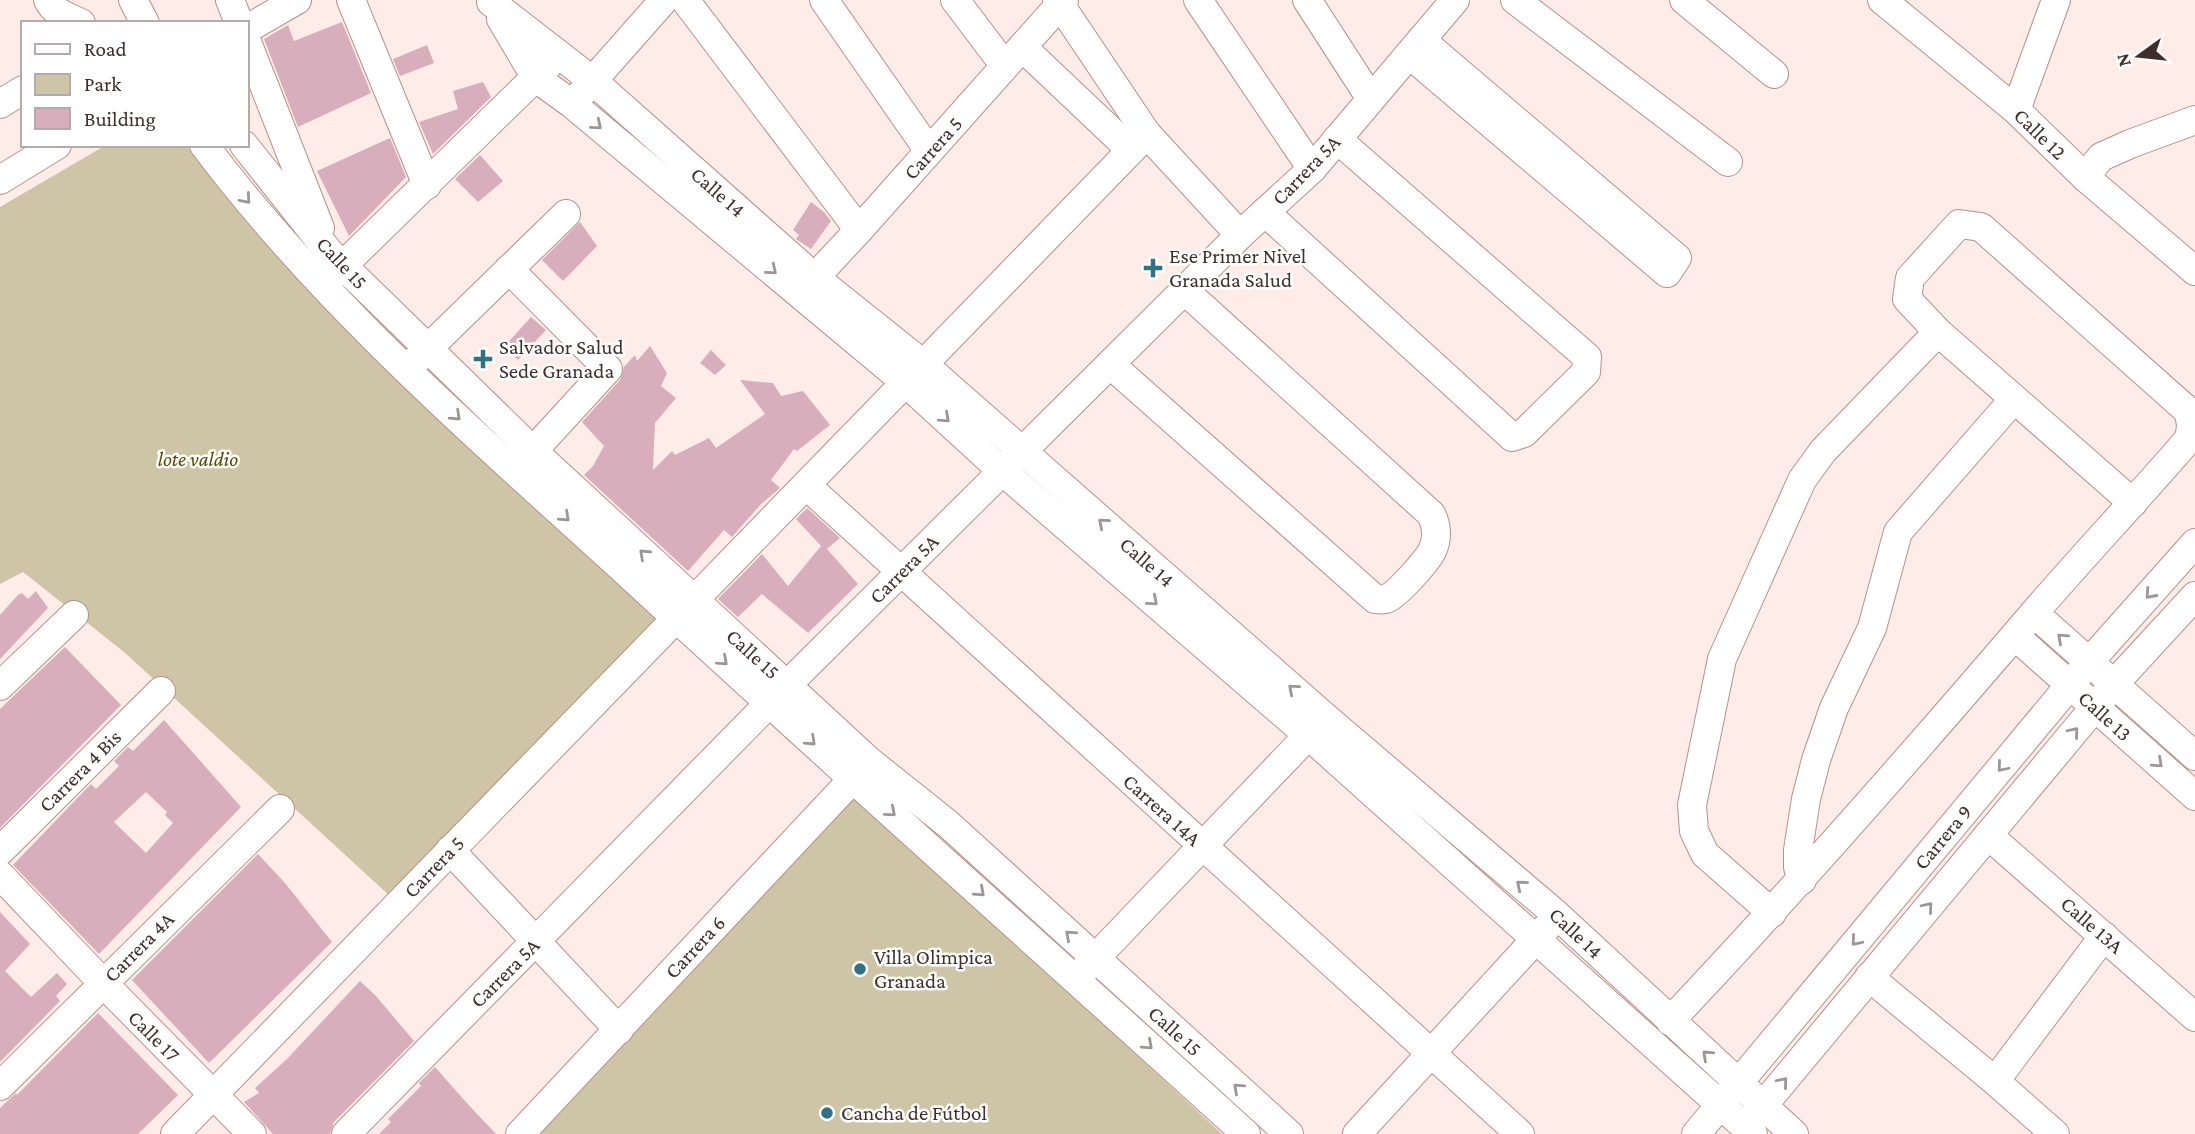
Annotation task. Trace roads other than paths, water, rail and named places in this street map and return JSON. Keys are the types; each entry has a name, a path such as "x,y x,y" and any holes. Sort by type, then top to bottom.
{"street":[{"path":"48,0 51,8 77,21"},
{"path":"230,0 238,21"},
{"path":"248,28 297,0"},
{"path":"351,0 427,185"},
{"path":"572,104 664,0"},
{"path":"685,0 859,230"},
{"path":"824,0 929,151"},
{"path":"955,0 1013,56 1139,142 1240,234"},
{"path":"1198,0 1312,169"},
{"path":"1307,0 1371,99"},
{"path":"1515,0 1728,162"},
{"path":"1684,0 1774,74"},
{"name":"Calle 12","path":"1882,0 2016,110 2085,177 2195,271"},
{"path":"2016,110 2056,0"},
{"name":"Calle 14","path":"490,1 557,56 593,81 807,285"},
{"name":"Calle 14","path":"490,1 536,78 807,285 914,373 1012,462 1316,726 1558,915 1670,1021 1729,1094 1750,1125 1794,1134"},
{"path":"1060,1 1139,142"},
{"name":"Carrera 5","path":"807,285 859,230 1060,1"},
{"name":"Carrera 5A","path":"346,1134 778,694 1240,234 1312,169 1415,47 1446,4"},
{"path":"248,44 336,259"},
{"path":"1415,47 1677,258 1667,273 1415,47"},
{"path":"322,286 336,259 427,185 557,56"},
{"path":"0,104 21,91"},
{"path":"2085,177 2101,157 2195,120"},
{"path":"1265,212 1512,437 1524,433 1586,372 1587,357 1337,139"},
{"name":"Carrera 5","path":"174,1134 1139,142"},
{"path":"0,180 54,147"},
{"name":"Calle 15","path":"205,147 235,187 322,286 406,370 524,461 861,770 929,846 1246,1134"},
{"name":"Calle 15","path":"246,147 336,259 427,349 524,461"},
{"path":"406,370 566,214"},
{"path":"1670,1021 1772,913 2034,613 2133,503 2188,440 2192,425 2187,410 1981,227 1959,224 1910,278 1907,299 1938,332 2133,503"},
{"path":"509,269 608,369 524,461"},
{"path":"1110,364 1375,599 1386,599 1405,583 1432,551 1436,523 1431,514 1184,290"},
{"path":"1772,913 1705,854 1693,831 1692,806 1722,659 1802,480 1823,451 1938,332"},
{"path":"1801,880 1798,850 1806,799 1816,760 1834,708 1872,628 1898,532 2014,399"},
{"name":"Carrera 14A","path":"806,485 1520,1134"},
{"name":"Carrera 9","path":"1696,1134 2089,662 2195,543"},
{"name":"Carrera 9","path":"1750,1125 1869,977 2095,706 2195,596"},
{"name":"Calle 13","path":"2034,613 2195,756"},
{"path":"0,686 74,615"},
{"name":"Calle 13","path":"2015,636 2195,796"},
{"name":"Carrera 4 Bis","path":"0,851 161,691"},
{"path":"1075,979 1316,726"},
{"name":"Calle 14","path":"1316,726 1535,940 1729,1094"},
{"name":"Calle 15","path":"861,770 948,824 1289,1134"},
{"name":"Carrera 6","path":"520,1134 861,770"},
{"name":"Carrera 4A","path":"0,1086 280,808"},
{"name":"Calle 13A","path":"1988,835 2195,1017"},
{"path":"450,850 618,1030"},
{"name":"Calle 17","path":"0,875 252,1134"},
{"path":"1357,1134 1558,915"},
{"path":"1995,1081 2104,936"},
{"path":"1869,977 2055,1134"}],"place":[{"name":"Ese Primer Nivel Granada Salud","path":"1153,268"},
{"name":"Salvador Salud Sede Granada","path":"483,359"},
{"name":"Villa Olimpica Granada","path":"860,969"},
{"name":"Cancha de Fútbol","path":"827,1113"}],"park label":[{"name":"lote valdio","path":"198,459"}]}
